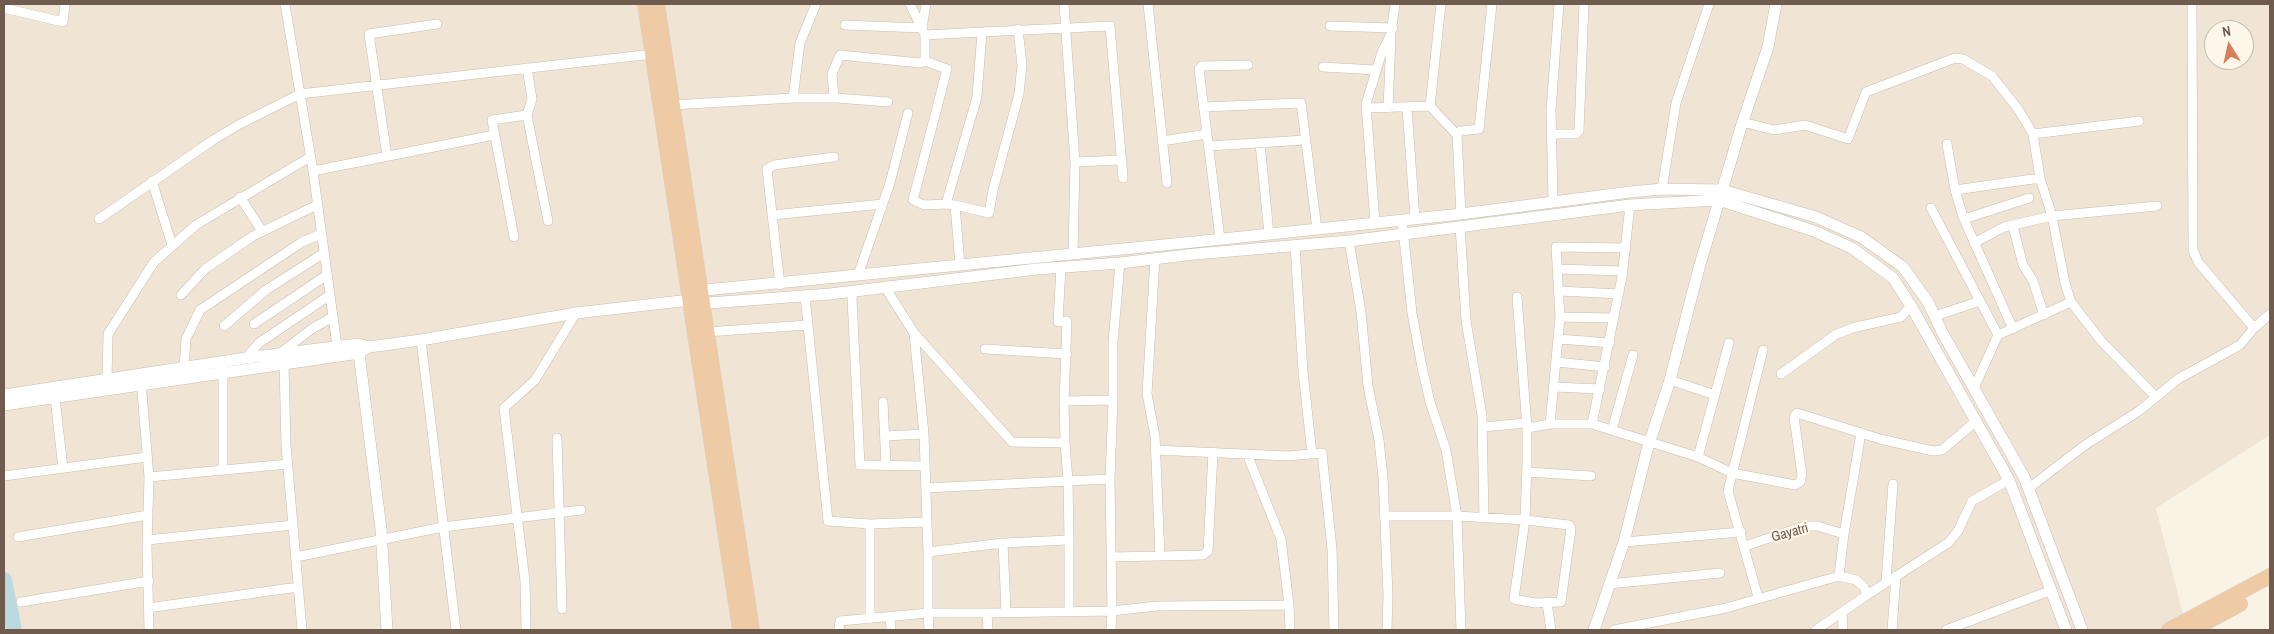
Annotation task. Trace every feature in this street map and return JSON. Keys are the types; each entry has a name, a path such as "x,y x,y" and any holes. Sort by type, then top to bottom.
{"highway":[{"path":"644,4 694,298 739,584 752,630"},
{"path":"657,4 672,105 694,298 706,332 739,584 740,630"},
{"path":"2169,630 2270,576"},
{"path":"2192,630 2270,587"}],"street":[{"path":"4,8 63,22 65,4"},
{"path":"285,4 313,171 337,346"},
{"path":"793,98 800,43 816,4"},
{"path":"910,4 924,31"},
{"path":"925,61 924,31 926,4"},
{"path":"1064,4 1075,162 1073,254"},
{"path":"1148,4 1167,184"},
{"path":"1388,108 1395,4"},
{"path":"1441,4 1430,106 1457,135 1461,214"},
{"path":"1457,135 1460,131 1479,129 1492,4"},
{"path":"1553,201 1551,134 1559,4"},
{"path":"1551,134 1576,134 1579,131 1584,4"},
{"path":"1662,189 1676,103 1709,4"},
{"path":"1594,630 1624,542 1650,441 1670,380 1699,268 1742,122 1768,47 1776,4"},
{"path":"2192,4 2193,250 2198,262 2254,328"},
{"path":"387,156 370,32 437,24"},
{"path":"845,24 924,31 982,32 1107,25 1112,28 1123,178"},
{"path":"1330,26 1392,31"},
{"path":"834,98 832,74 842,54 914,62 925,61 947,69 913,200 924,206 950,204 989,213 993,190 1019,94 1022,65 1018,30"},
{"path":"1374,223 1366,108 1368,93 1392,31"},
{"path":"960,265 950,204 977,97 982,32"},
{"path":"99,219 152,181 240,124 300,94 653,54"},
{"path":"1742,122 1774,130 1805,125 1848,139 1866,92 1958,58 1992,76 2018,109 2033,134 2040,178 2052,216 2064,283 2071,302 2102,342 2156,397"},
{"path":"1220,239 1203,107 1200,67 1248,65"},
{"path":"1323,67 1376,70"},
{"path":"527,68 532,99 527,115 548,221"},
{"path":"672,105 793,98 834,98 888,102"},
{"path":"1203,107 1300,103 1317,229"},
{"path":"1366,108 1430,106"},
{"path":"1407,108 1415,219"},
{"path":"858,275 883,204 908,113"},
{"path":"514,237 492,120 527,115"},
{"path":"2033,134 2139,121"},
{"path":"1162,141 1207,134"},
{"path":"313,171 494,135"},
{"path":"1209,146 1305,140"},
{"path":"1260,143 1269,234"},
{"path":"1947,144 1955,190 1964,219 2013,329"},
{"path":"107,380 108,334 154,262 196,224 310,157"},
{"path":"780,285 766,171 768,167 834,157"},
{"path":"1075,162 1122,160"},
{"path":"1955,190 2040,178"},
{"path":"152,181 172,245"},
{"path":"4,405 55,398 141,380 421,340 576,313 858,275 1415,219 1662,189 1721,195 1816,217 1861,236 1903,267 1928,302 2029,488 2082,630"},
{"path":"694,298 805,296 1061,267 1349,241 1721,195 1814,231 1852,248 1893,278 1911,306 2009,480 2066,630"},
{"path":"240,197 262,231"},
{"path":"1964,219 2029,198"},
{"path":"181,295 205,270 262,231 317,204"},
{"path":"772,215 883,204"},
{"path":"1592,424 1610,343 1623,271 1630,205"},
{"path":"1974,243 2001,229 2052,216 2157,206"},
{"path":"1932,208 1998,335"},
{"path":"1402,220 1412,313 1422,367 1430,402 1446,450 1457,516 1461,630"},
{"path":"1460,226 1466,321 1483,427 1484,518"},
{"path":"2013,226 2024,267 2034,281 2044,315"},
{"path":"184,368 186,339 200,310 302,242 321,234"},
{"path":"1349,241 1361,312 1368,386 1379,440 1386,516 1387,630"},
{"path":"1295,245 1312,454"},
{"path":"1550,424 1560,317 1557,246 1626,248"},
{"path":"224,326 266,290 324,253"},
{"path":"1155,258 1147,394 1155,436 1154,450 1160,556"},
{"path":"1111,630 1110,479 1113,342 1120,263"},
{"path":"1061,267 1058,322 1067,321 1064,401 1068,482 1069,612"},
{"path":"1559,269 1623,271"},
{"path":"254,324 328,275"},
{"path":"885,287 914,333 1012,442 1065,443"},
{"path":"853,291 860,463 862,467 924,466"},
{"path":"1560,291 1619,294"},
{"path":"246,358 259,343 330,295"},
{"path":"805,296 827,519 831,523 927,522"},
{"path":"1386,516 1457,516 1525,520 1567,524 1571,527 1562,601 1547,603 1514,600 1525,520 1527,472 1527,426 1517,297"},
{"path":"1935,316 1980,300"},
{"path":"1974,388 1998,335 2071,302"},
{"path":"1781,374 1835,335 1852,328 1894,319 1906,313 1911,306"},
{"path":"526,630 525,581 504,408 535,380 576,313"},
{"path":"2029,488 2085,445 2139,411 2178,379 2240,345 2254,328 2270,314"},
{"path":"302,630 288,464 282,359 313,328 333,316"},
{"path":"1560,317 1614,318"},
{"path":"706,332 808,325"},
{"path":"914,333 924,434 929,630"},
{"path":"1559,339 1610,343"},
{"path":"421,340 456,630"},
{"path":"1698,457 1729,343"},
{"path":"4,396 107,380 141,380 184,368 223,367 246,358 282,359 337,346 362,348"},
{"path":"362,348 382,541 386,630"},
{"path":"985,349 1067,354"},
{"path":"1758,597 1741,532 1729,496 1732,473 1762,350"},
{"path":"1612,430 1633,355"},
{"path":"1557,362 1604,367"},
{"path":"223,367 223,470"},
{"path":"141,380 149,477 149,630"},
{"path":"1670,380 1715,395"},
{"path":"1554,387 1600,389"},
{"path":"55,398 63,468"},
{"path":"1064,401 1113,400"},
{"path":"883,402 886,466"},
{"path":"1483,427 1592,424 1698,457 1732,473 1791,485 1800,482 1802,475 1794,417 1797,414 1880,439 1938,451 1946,447 1976,421"},
{"path":"1839,576 1861,433"},
{"path":"884,436 924,434"},
{"path":"556,438 562,609"},
{"path":"1154,450 1288,456 1322,453 1332,549 1334,630"},
{"path":"1112,557 1203,555 1208,551 1213,452"},
{"path":"1247,454 1281,539 1290,630"},
{"path":"4,476 147,457"},
{"path":"149,477 288,464"},
{"path":"1527,472 1592,476"},
{"path":"926,488 1110,479"},
{"path":"1816,630 1954,537 1972,501 2009,480"},
{"path":"1886,582 1893,484"},
{"path":"296,557 382,541 443,527 580,510"},
{"path":"18,537 148,515"},
{"path":"870,524 870,618"},
{"path":"148,540 293,525"},
{"name":"Gayatri","path":"1745,546 1805,526 1817,526 1844,534"},
{"path":"1624,542 1741,532"},
{"path":"928,552 1003,542 1069,540"},
{"path":"1003,542 1006,612"},
{"path":"1609,584 1720,573"},
{"path":"1614,630 1726,608 1758,597 1839,576 1856,580 1864,587 1868,595"},
{"path":"1892,630 1896,576"},
{"path":"21,602 149,581"},
{"path":"148,608 298,587"},
{"path":"1946,630 2052,590"},
{"path":"1547,603 1551,630"},
{"path":"839,630 840,621 928,613 1112,611 1157,606 1289,606"},
{"path":"987,613 988,630"},
{"path":"1842,613 1843,630"},
{"path":"890,617 891,630"}],"shaded area":[{"path":"4,4 2270,4 2270,435 2156,508 2187,630 4,630"}],"waterway":[{"path":"4,580 14,630"}]}
